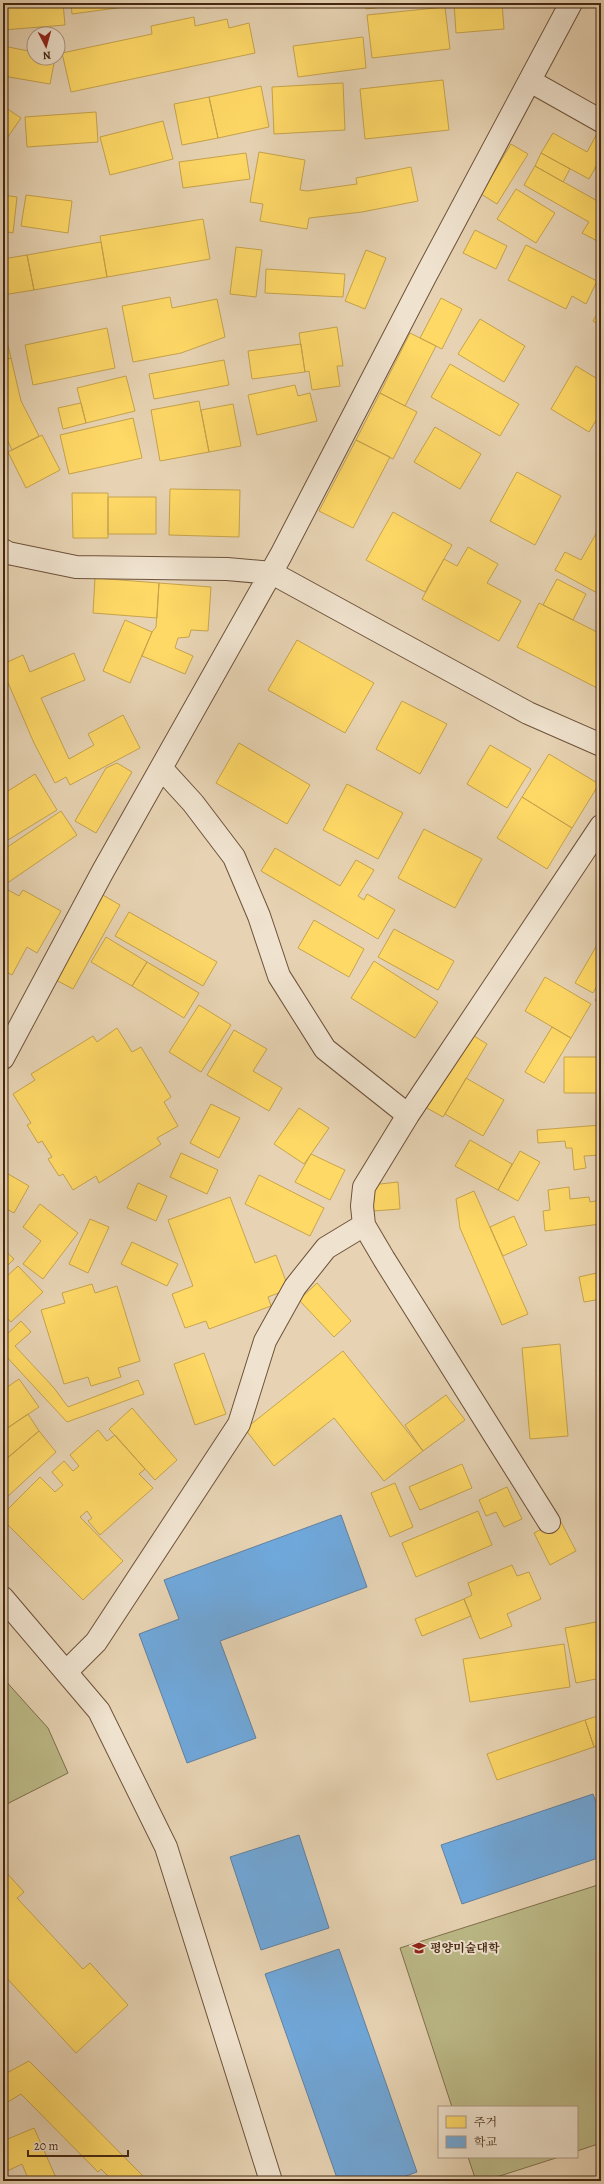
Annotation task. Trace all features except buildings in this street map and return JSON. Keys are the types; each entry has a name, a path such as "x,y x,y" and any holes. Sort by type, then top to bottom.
{"street":[{"path":"3,1058 100,878 272,573 425,277 571,3"},
{"path":"530,81 601,122"},
{"path":"3,550 8,554 76,567 227,569 272,573 528,713 601,745"},
{"path":"162,769 192,803 234,857 259,916 279,976 325,1050 408,1115"},
{"path":"549,1522 364,1226 362,1206 364,1187 408,1115 601,826"},
{"path":"66,1672 96,1642 239,1424 265,1341 294,1287 326,1248 364,1226"},
{"path":"3,1598 99,1711 166,1847 271,2181"}],"shaded area":[{"path":"3,1678 48,1728 68,1773 3,1806"},
{"path":"601,1884 601,2143 578,2151 578,2106 452,2106 400,1948"},
{"path":"468,2158 556,2158 484,2181 476,2181"}],"place":[{"name":"평양미술대학","path":"419,1948"}]}
